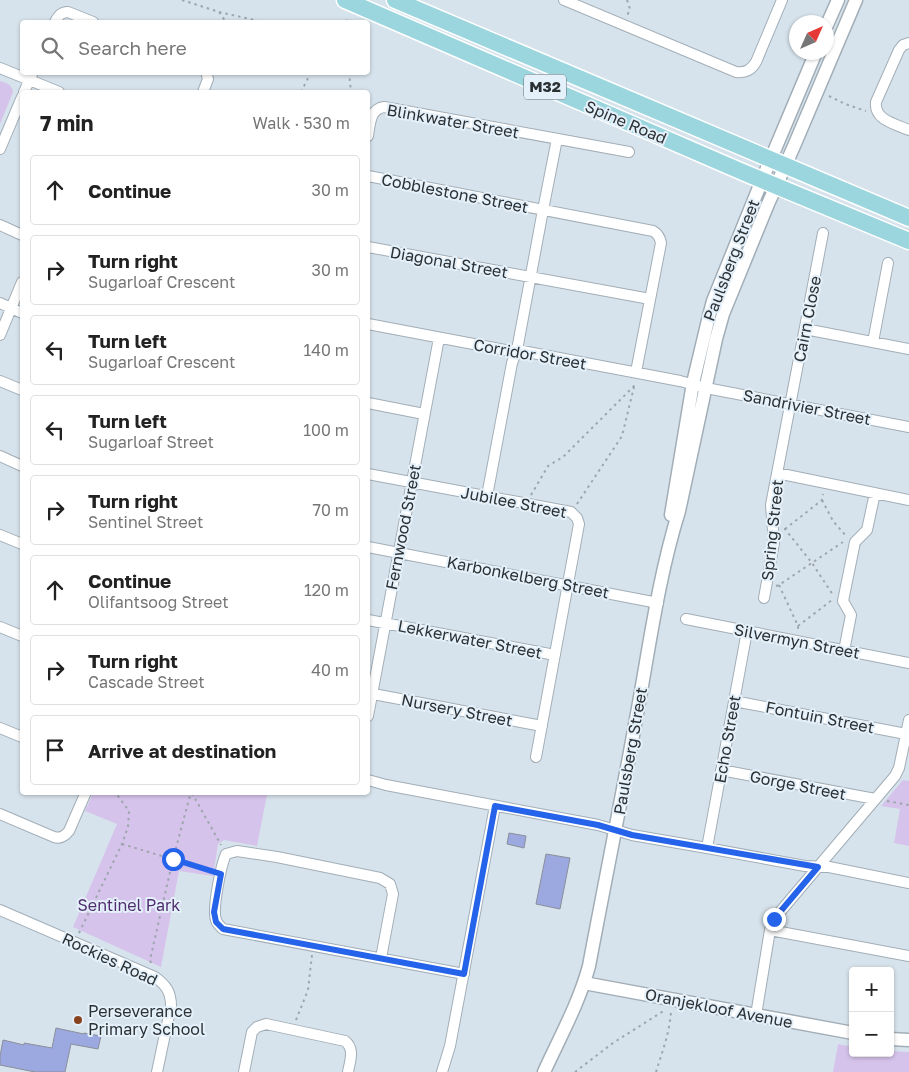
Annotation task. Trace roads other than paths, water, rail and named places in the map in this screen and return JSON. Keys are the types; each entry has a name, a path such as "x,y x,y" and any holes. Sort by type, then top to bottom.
{"main road":[{"name":"Spine Road","path":"345,0 909,242"},
{"name":"Spine Road","path":"395,0 909,218"}],"street":[{"path":"564,0 736,72 748,71 753,67 780,1"},
{"path":"831,15 838,0"},
{"path":"778,162 856,0"},
{"path":"56,20 61,13 65,12 88,20"},
{"path":"909,43 899,50 875,108 876,113 885,120 909,130"},
{"path":"778,162 813,60"},
{"path":"0,68 20,73"},
{"path":"204,90 208,79 207,75"},
{"path":"25,90 31,76 56,90"},
{"path":"0,149 20,102"},
{"name":"Blinkwater Street","path":"370,127 373,113 378,108 384,107 629,152"},
{"path":"487,496 512,363 518,350 557,139"},
{"name":"Paulsberg Street","path":"670,540 671,510 693,383 709,316 714,301 778,162"},
{"name":"Cobblestone Street","path":"370,176 652,231 659,236 661,243 650,299"},
{"name":"Paulsberg Street","path":"544,1072 584,983 589,966 670,540 679,511 716,338 769,183"},
{"path":"0,226 20,234"},
{"name":"Cairn Close","path":"790,404 823,234"},
{"name":"Diagonal Street","path":"370,247 650,299"},
{"path":"873,342 888,263"},
{"path":"0,334 20,287"},
{"path":"636,372 650,299"},
{"path":"0,303 20,312"},
{"name":"Corridor Street","path":"370,324 693,383"},
{"path":"805,329 909,349"},
{"name":"Fernwood Street","path":"370,693 439,338"},
{"path":"0,381 20,389"},
{"name":"Sandrivier Street","path":"693,383 706,388 909,427"},
{"path":"370,403 424,414"},
{"name":"Spring Street","path":"764,598 774,543 772,505 790,404"},
{"path":"0,456 20,465"},
{"path":"778,473 909,500"},
{"name":"Jubilee Street","path":"370,474 571,512 578,518 579,524 536,756"},
{"path":"844,651 851,615 843,601 855,542 867,530 874,493"},
{"path":"0,535 20,543"},
{"name":"Karbonkelberg Street","path":"370,547 658,603"},
{"name":"Silvermyn Street","path":"686,619 909,663"},
{"name":"Lekkerwater Street","path":"370,620 555,655"},
{"path":"0,627 20,635"},
{"name":"Echo Street","path":"706,848 747,631"},
{"name":"Nursery Street","path":"370,693 542,726"},
{"name":"Fontuin Street","path":"734,701 906,734"},
{"path":"756,1015 771,924 776,915 895,776 909,720"},
{"path":"0,728 20,736"},
{"name":"Gorge Street","path":"721,770 875,799"},
{"path":"370,781 598,825 632,835 805,866 828,867 909,883"},
{"path":"0,814 60,838 69,832 85,795"},
{"path":"442,1072 450,1046 495,806"},
{"path":"381,958 393,894 390,884 380,878 277,857 237,851 226,854 222,862 214,912 216,922 223,929 464,974"},
{"name":"Rockies Road","path":"0,910 163,982 171,998 171,1006 158,1072"},
{"path":"770,930 909,956"},
{"name":"Oranjekloof Avenue","path":"584,983 849,1032"},
{"path":"244,1072 250,1036 254,1029 266,1024 345,1041 351,1051 348,1072"},
{"path":"894,1039 909,1040"}],"place":[{"name":"Perseverance Primary School","path":"78,1020"}],"park label":[{"name":"Sentinel Park","path":"129,905"}]}
